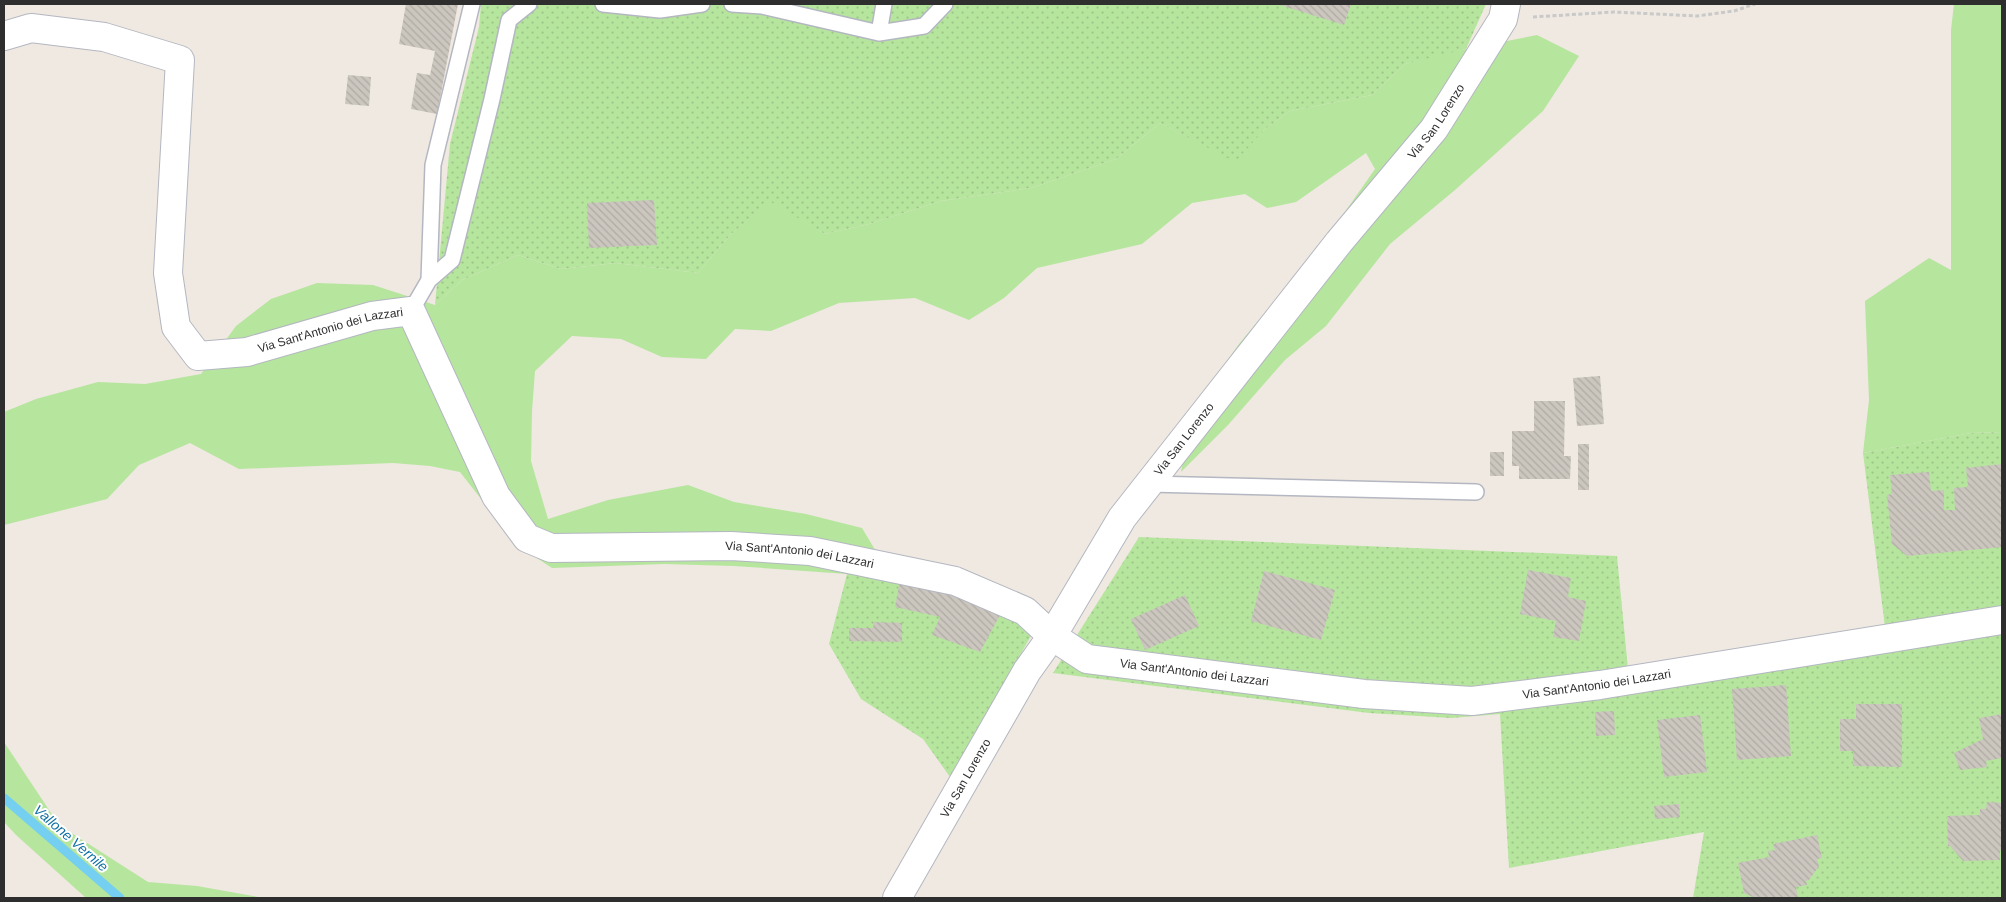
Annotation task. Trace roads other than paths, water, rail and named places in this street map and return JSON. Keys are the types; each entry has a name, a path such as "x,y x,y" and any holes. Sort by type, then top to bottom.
{"street":[{"name":"Via San Lorenzo","path":"897,898 1027,670 1052,636 1122,518 1339,242 1434,129 1504,11"},
{"name":"Via Sant'Antonio dei Lazzari","path":"4,36 30,28 104,37 180,60 168,273 176,327 198,356 246,352 372,316 411,311 496,496 527,538 550,548 731,546 810,551 955,581 1025,611 1052,636 1087,659 1364,694 1472,701 1600,685 2002,620"}],"lane":[{"path":"428,280 433,164 472,4"},
{"path":"411,311 428,280 452,260 492,99 509,20 529,4"},
{"path":"603,4 659,7 702,4"},
{"path":"732,4 762,5 879,33 924,26 944,4"},
{"path":"879,33 884,4"},
{"path":"1149,484 1476,492"}],"waterway":[{"name":"Vallone Vernile","path":"4,798 120,898"}]}
